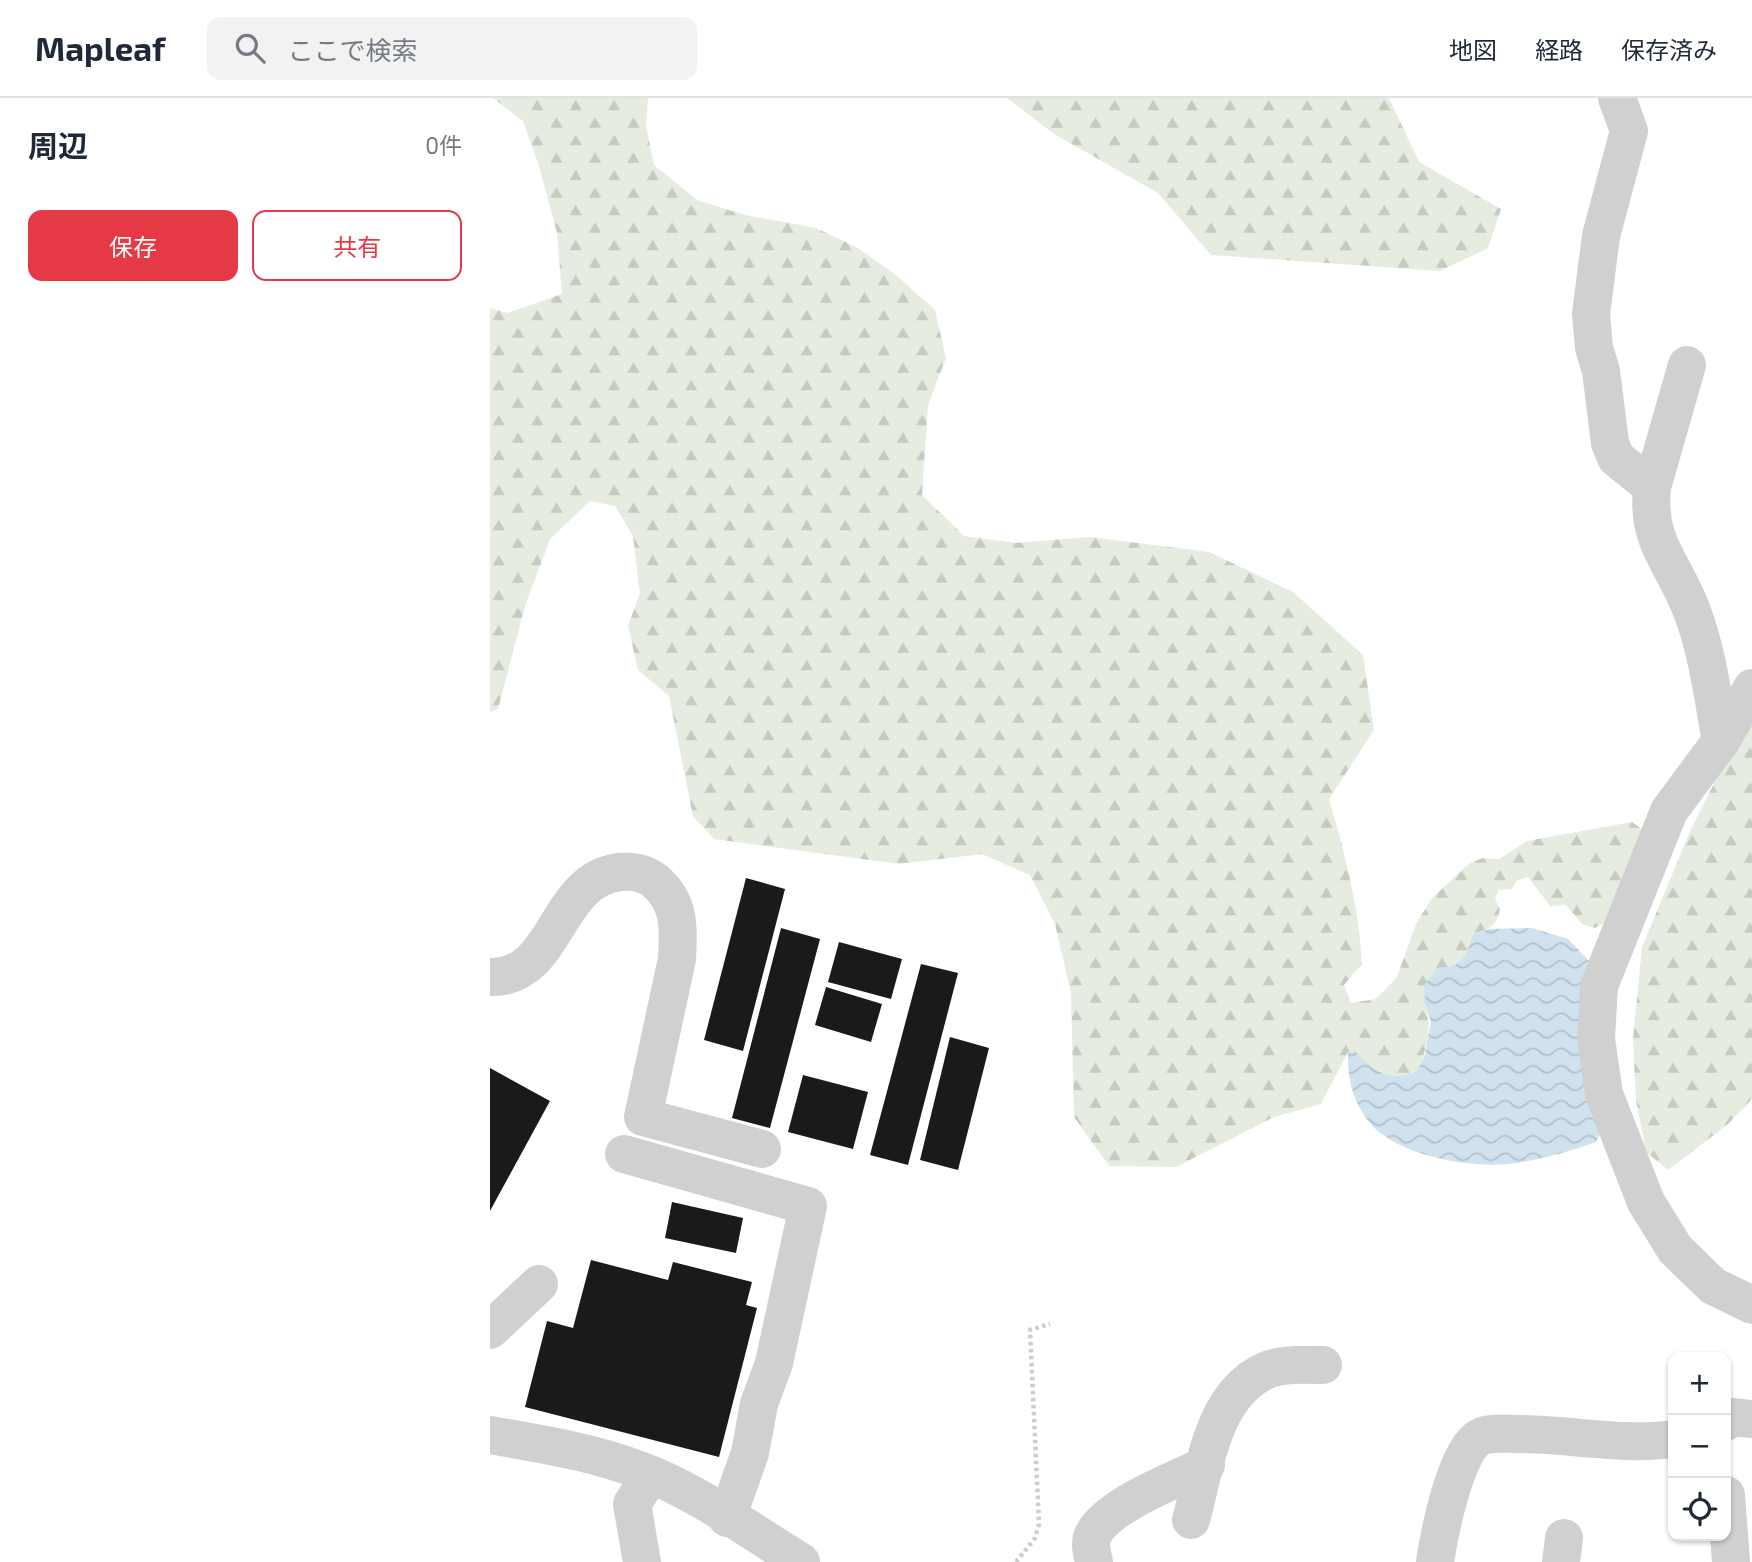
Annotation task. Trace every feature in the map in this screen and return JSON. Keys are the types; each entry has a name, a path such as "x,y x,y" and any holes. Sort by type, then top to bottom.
{"street":[{"path":"1617,98 1629,131 1601,236 1591,314 1610,443 1616,458 1651,487"},
{"path":"1687,365 1651,487 1649,512 1652,529 1696,623 1707,658 1721,741"},
{"path":"1752,688 1721,741 1668,811 1599,986 1596,1039 1604,1094 1646,1202 1675,1249 1713,1286 1752,1304"},
{"path":"490,978 521,971 542,951 572,900 587,885 607,874 631,871 651,877 667,891 678,915 679,937 677,958 643,1117 762,1149"},
{"path":"624,1154 808,1206 774,1363 759,1404 750,1453 727,1518"},
{"path":"490,1330 539,1284"},
{"path":"1191,1520 1220,1416 1245,1385 1266,1370 1297,1364 1323,1366"},
{"path":"1436,1562 1440,1530 1459,1470 1469,1446 1480,1437 1560,1434 1634,1441 1668,1439"},
{"path":"490,1435 578,1451 651,1475 801,1562"},
{"path":"1094,1562 1092,1537 1099,1525 1119,1509 1206,1465"},
{"path":"642,1562 632,1504 651,1475"},
{"path":"1729,1541 1731,1562"}],"path":[{"path":"1016,1562 1035,1538 1039,1524 1030,1330 1050,1324"}],"green space":[{"path":"493,98 648,98 646,126 654,165 697,200 745,215 816,228 858,248 897,276 935,310 946,358 928,405 922,495 964,536 1016,543 1090,537 1209,552 1293,592 1363,655 1374,730 1329,799 1358,921 1362,964 1344,985 1351,1003 1376,999 1397,977 1416,924 1432,898 1470,863 1483,858 1499,859 1527,841 1632,822 1643,830 1617,915 1595,928 1582,924 1566,905 1550,906 1528,877 1516,881 1512,889 1499,890 1495,898 1500,910 1496,920 1488,928 1473,934 1463,961 1453,968 1425,1005 1429,1022 1428,1038 1417,1071 1398,1076 1390,1075 1376,1070 1355,1051 1348,1052 1321,1104 1274,1117 1176,1167 1109,1166 1074,1117 1071,993 1055,924 1030,875 982,854 899,864 714,839 693,816 669,696 638,670 628,626 640,593 633,536 615,506 590,501 550,539 525,606 498,709 490,712 490,308 507,313 562,294 557,233 539,166 523,121"},
{"path":"1007,98 1389,98 1419,162 1501,209 1488,248 1440,271 1211,255 1158,193 1054,134"},
{"path":"1752,708 1752,1099 1727,1125 1668,1170 1646,1152 1636,1100 1633,1039 1642,947 1691,829"}],"water":[{"path":"1532,928 1568,939 1594,966 1601,1132 1596,1142 1519,1163 1491,1165 1434,1157 1414,1151 1382,1134 1370,1123 1355,1099 1350,1081 1348,1052 1355,1051 1376,1070 1390,1075 1398,1076 1417,1071 1425,1054 1431,1022 1425,1005 1424,985 1438,967 1458,963 1473,934 1489,929"}],"building":[{"path":"746,878 785,889 743,1051 704,1040"},
{"path":"781,928 820,939 770,1128 732,1118"},
{"path":"839,942 902,959 891,999 828,982"},
{"path":"921,964 958,973 908,1165 870,1155"},
{"path":"826,987 882,1004 871,1042 815,1025"},
{"path":"950,1037 989,1048 958,1170 920,1160"},
{"path":"490,1068 550,1101 490,1211"},
{"path":"803,1075 868,1092 853,1149 788,1132"},
{"path":"672,1202 743,1218 736,1253 665,1238"},
{"path":"591,1260 668,1280 673,1262 752,1282 746,1305 757,1308 719,1457 525,1407 547,1321 573,1328"}]}
